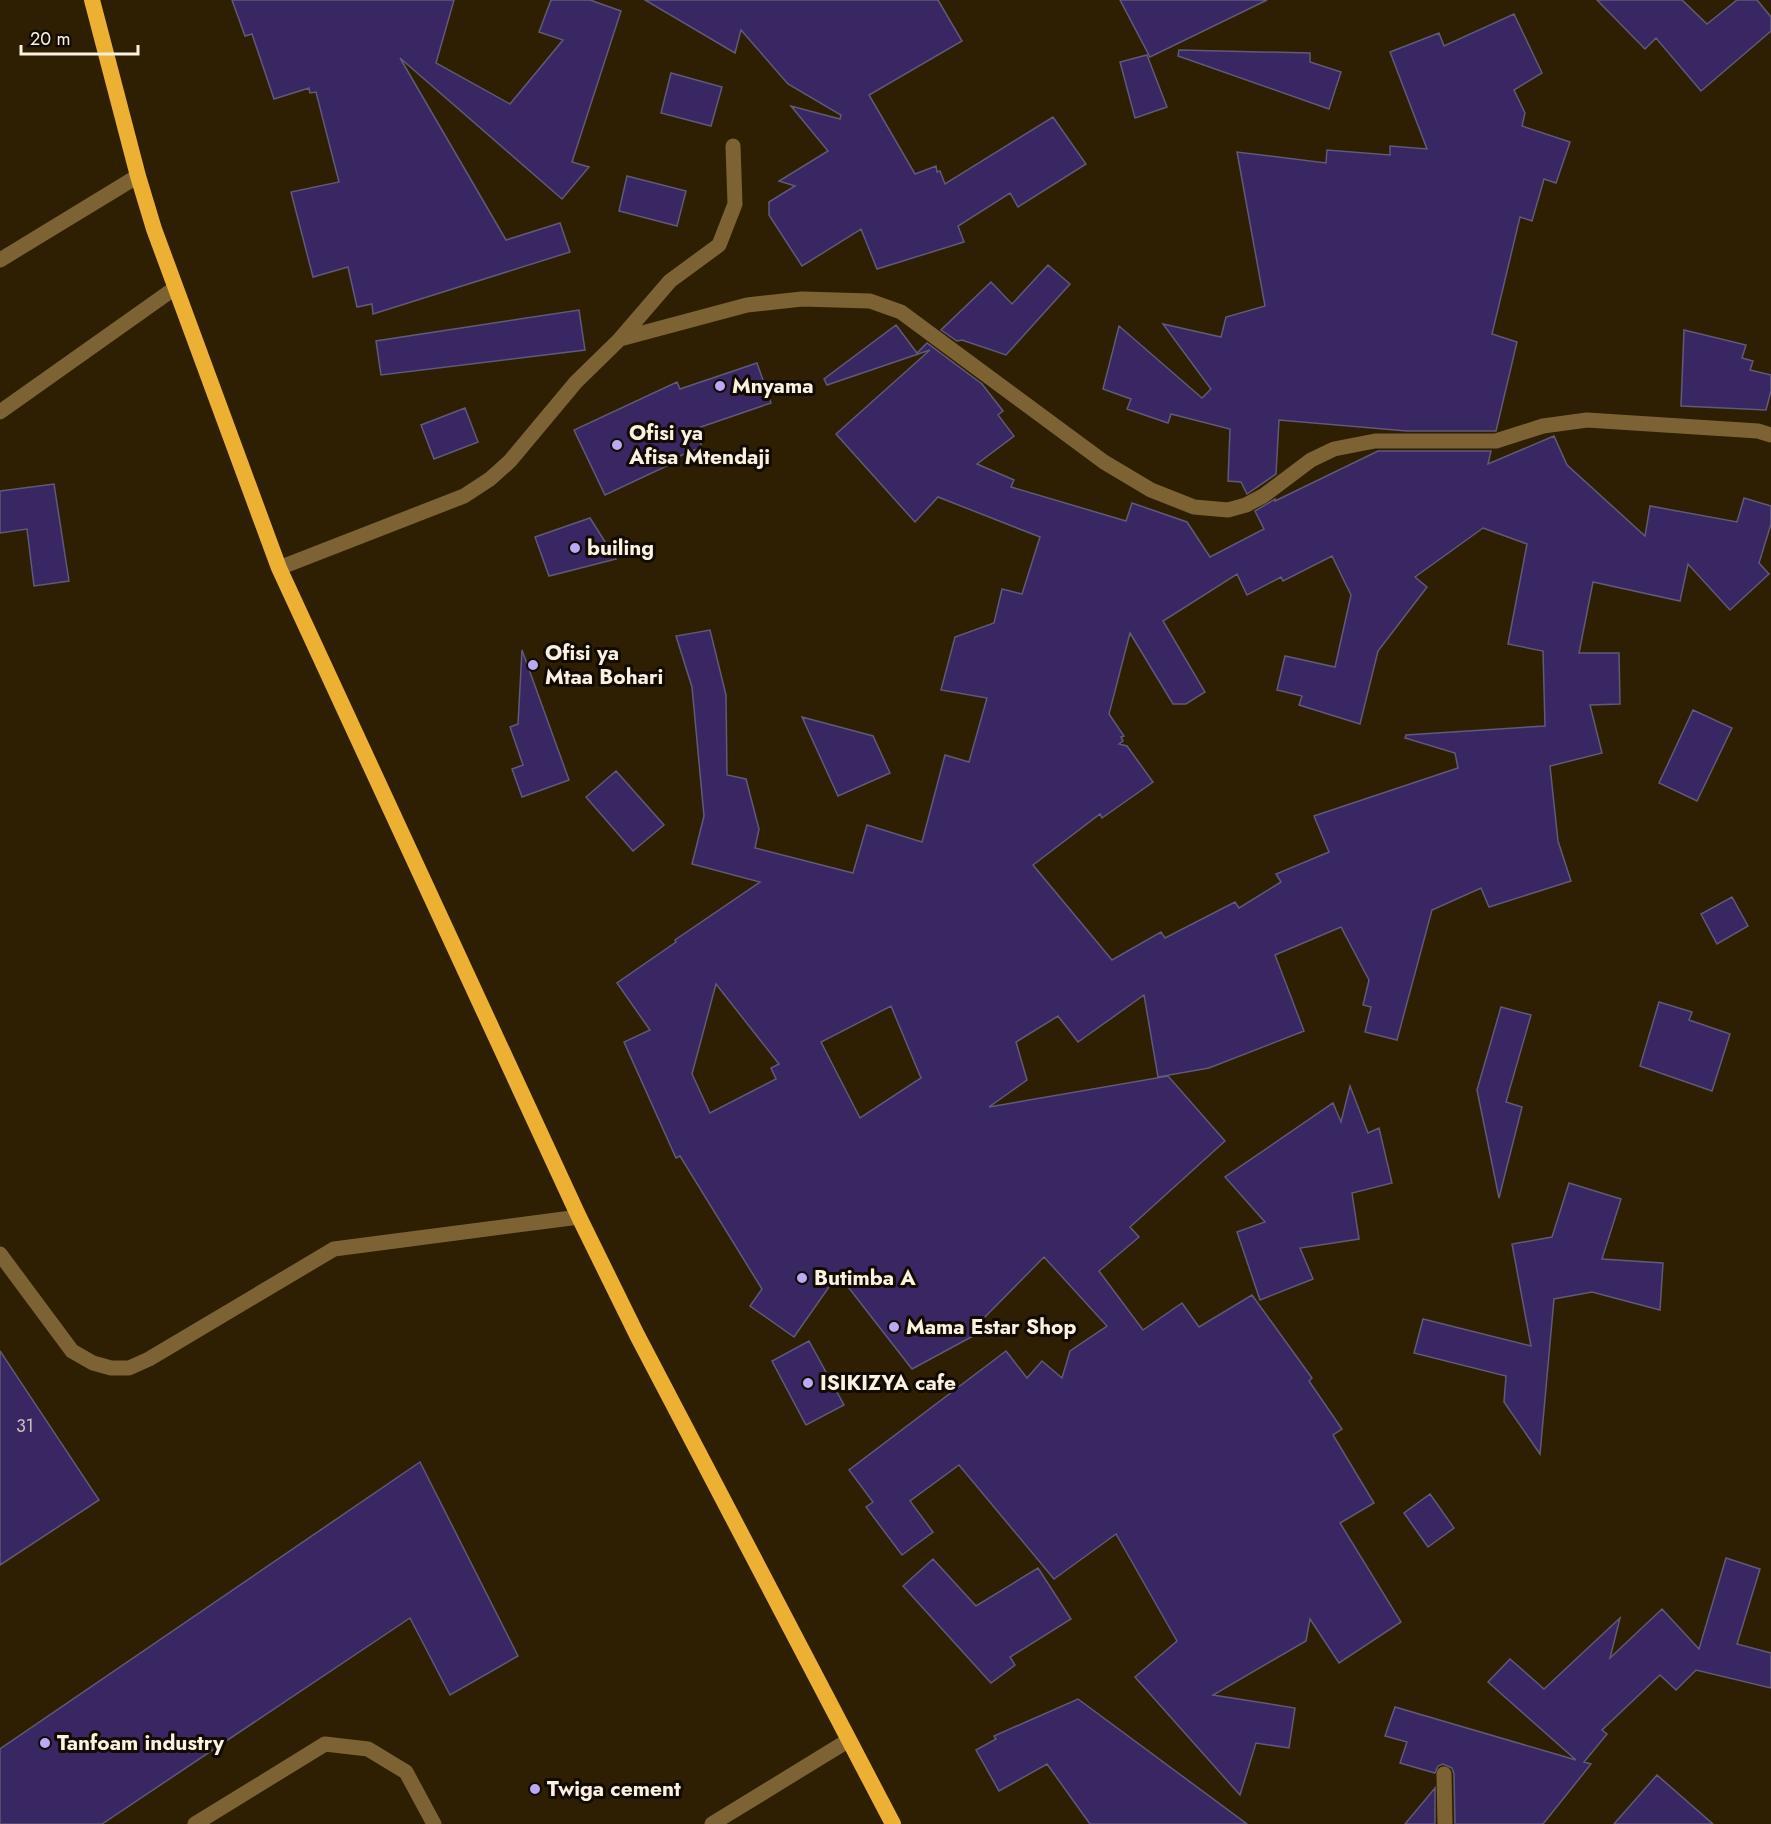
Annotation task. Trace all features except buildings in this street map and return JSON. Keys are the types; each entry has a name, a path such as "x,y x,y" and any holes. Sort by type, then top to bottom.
{"highway":[{"path":"92,0 154,229 279,568 579,1217 637,1335 893,1824"}],"street":[{"path":"279,568 464,496 490,479 510,460 576,382 620,339 670,281 719,245 735,204 733,146"},
{"path":"0,260 138,176"},
{"path":"0,412 176,288"},
{"path":"620,339 747,305 802,299 870,301 901,312 916,322 1104,462 1151,490 1194,507 1228,510 1246,505 1263,496 1288,475 1334,449 1375,441 1496,441 1543,426 1587,420 1758,431 1771,435"},
{"path":"0,1254 72,1351 93,1364 111,1368 129,1368 149,1359 334,1249 579,1217"},
{"path":"712,1824 849,1740"},
{"path":"195,1824 325,1744 368,1749 406,1772 434,1824"},
{"path":"1444,1774 1446,1824"}],"place":[{"name":"Mnyama","path":"720,386"},
{"name":"Ofisi ya Afisa Mtendaji","path":"617,445"},
{"name":"builing","path":"575,548"},
{"name":"Ofisi ya Mtaa Bohari","path":"533,665"},
{"name":"Butimba A","path":"802,1278"},
{"name":"Mama Estar Shop","path":"894,1327"},
{"name":"ISIKIZYA cafe","path":"808,1383"},
{"name":"Tanfoam industry","path":"45,1743"},
{"name":"Twiga cement","path":"535,1789"}]}
